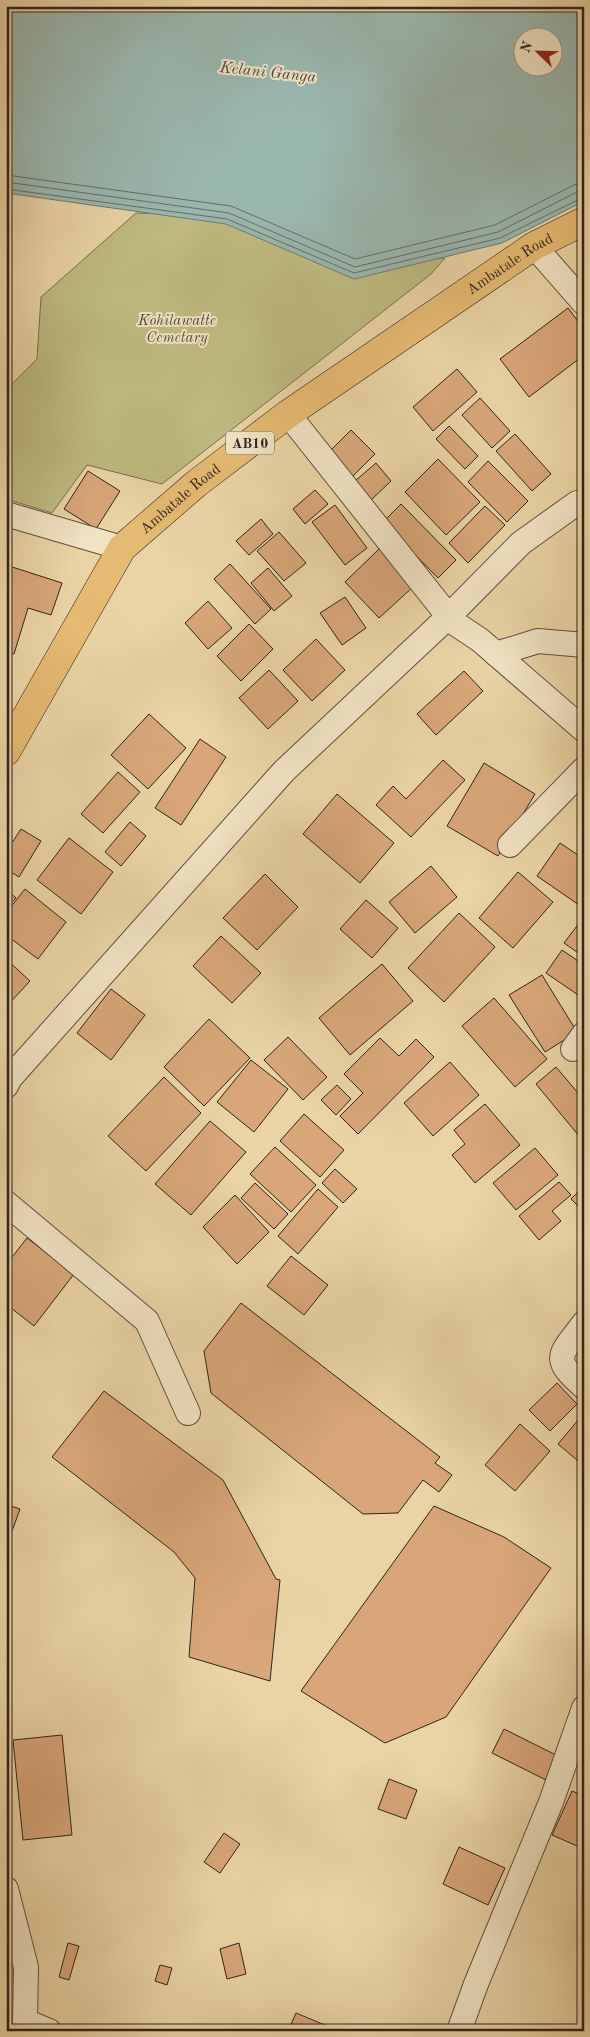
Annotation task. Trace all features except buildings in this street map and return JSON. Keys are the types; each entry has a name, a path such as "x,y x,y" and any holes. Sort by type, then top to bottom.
{"main road":[{"name":"Ambatale Road","path":"6,752 122,548 197,483 288,414 534,246 584,221"}],"street":[{"path":"534,246 584,303"},
{"path":"288,414 441,607 447,618 496,654 584,730"},
{"path":"6,1086 10,1078 284,771 447,618 521,543 577,504 584,502"},
{"path":"6,514 122,548"},
{"path":"496,654 538,641 584,645"},
{"path":"510,845 584,769"},
{"path":"6,1203 147,1322 188,1413"},
{"path":"584,1323 564,1351 561,1362 564,1370 584,1387"},
{"path":"459,2031 476,1984 551,1802 584,1708"},
{"path":"6,1889 26,1967 25,2021 50,2031"}],"green space":[{"name":"Kohilawatte Cemetary","path":"136,213 224,216 351,267 445,258 431,274 162,484 87,465 52,513 6,499 6,390 37,359 41,297"}],"water":[{"name":"Kelani Ganga","path":"6,6 584,6 584,201 502,243 354,279 226,224 6,193"}]}
